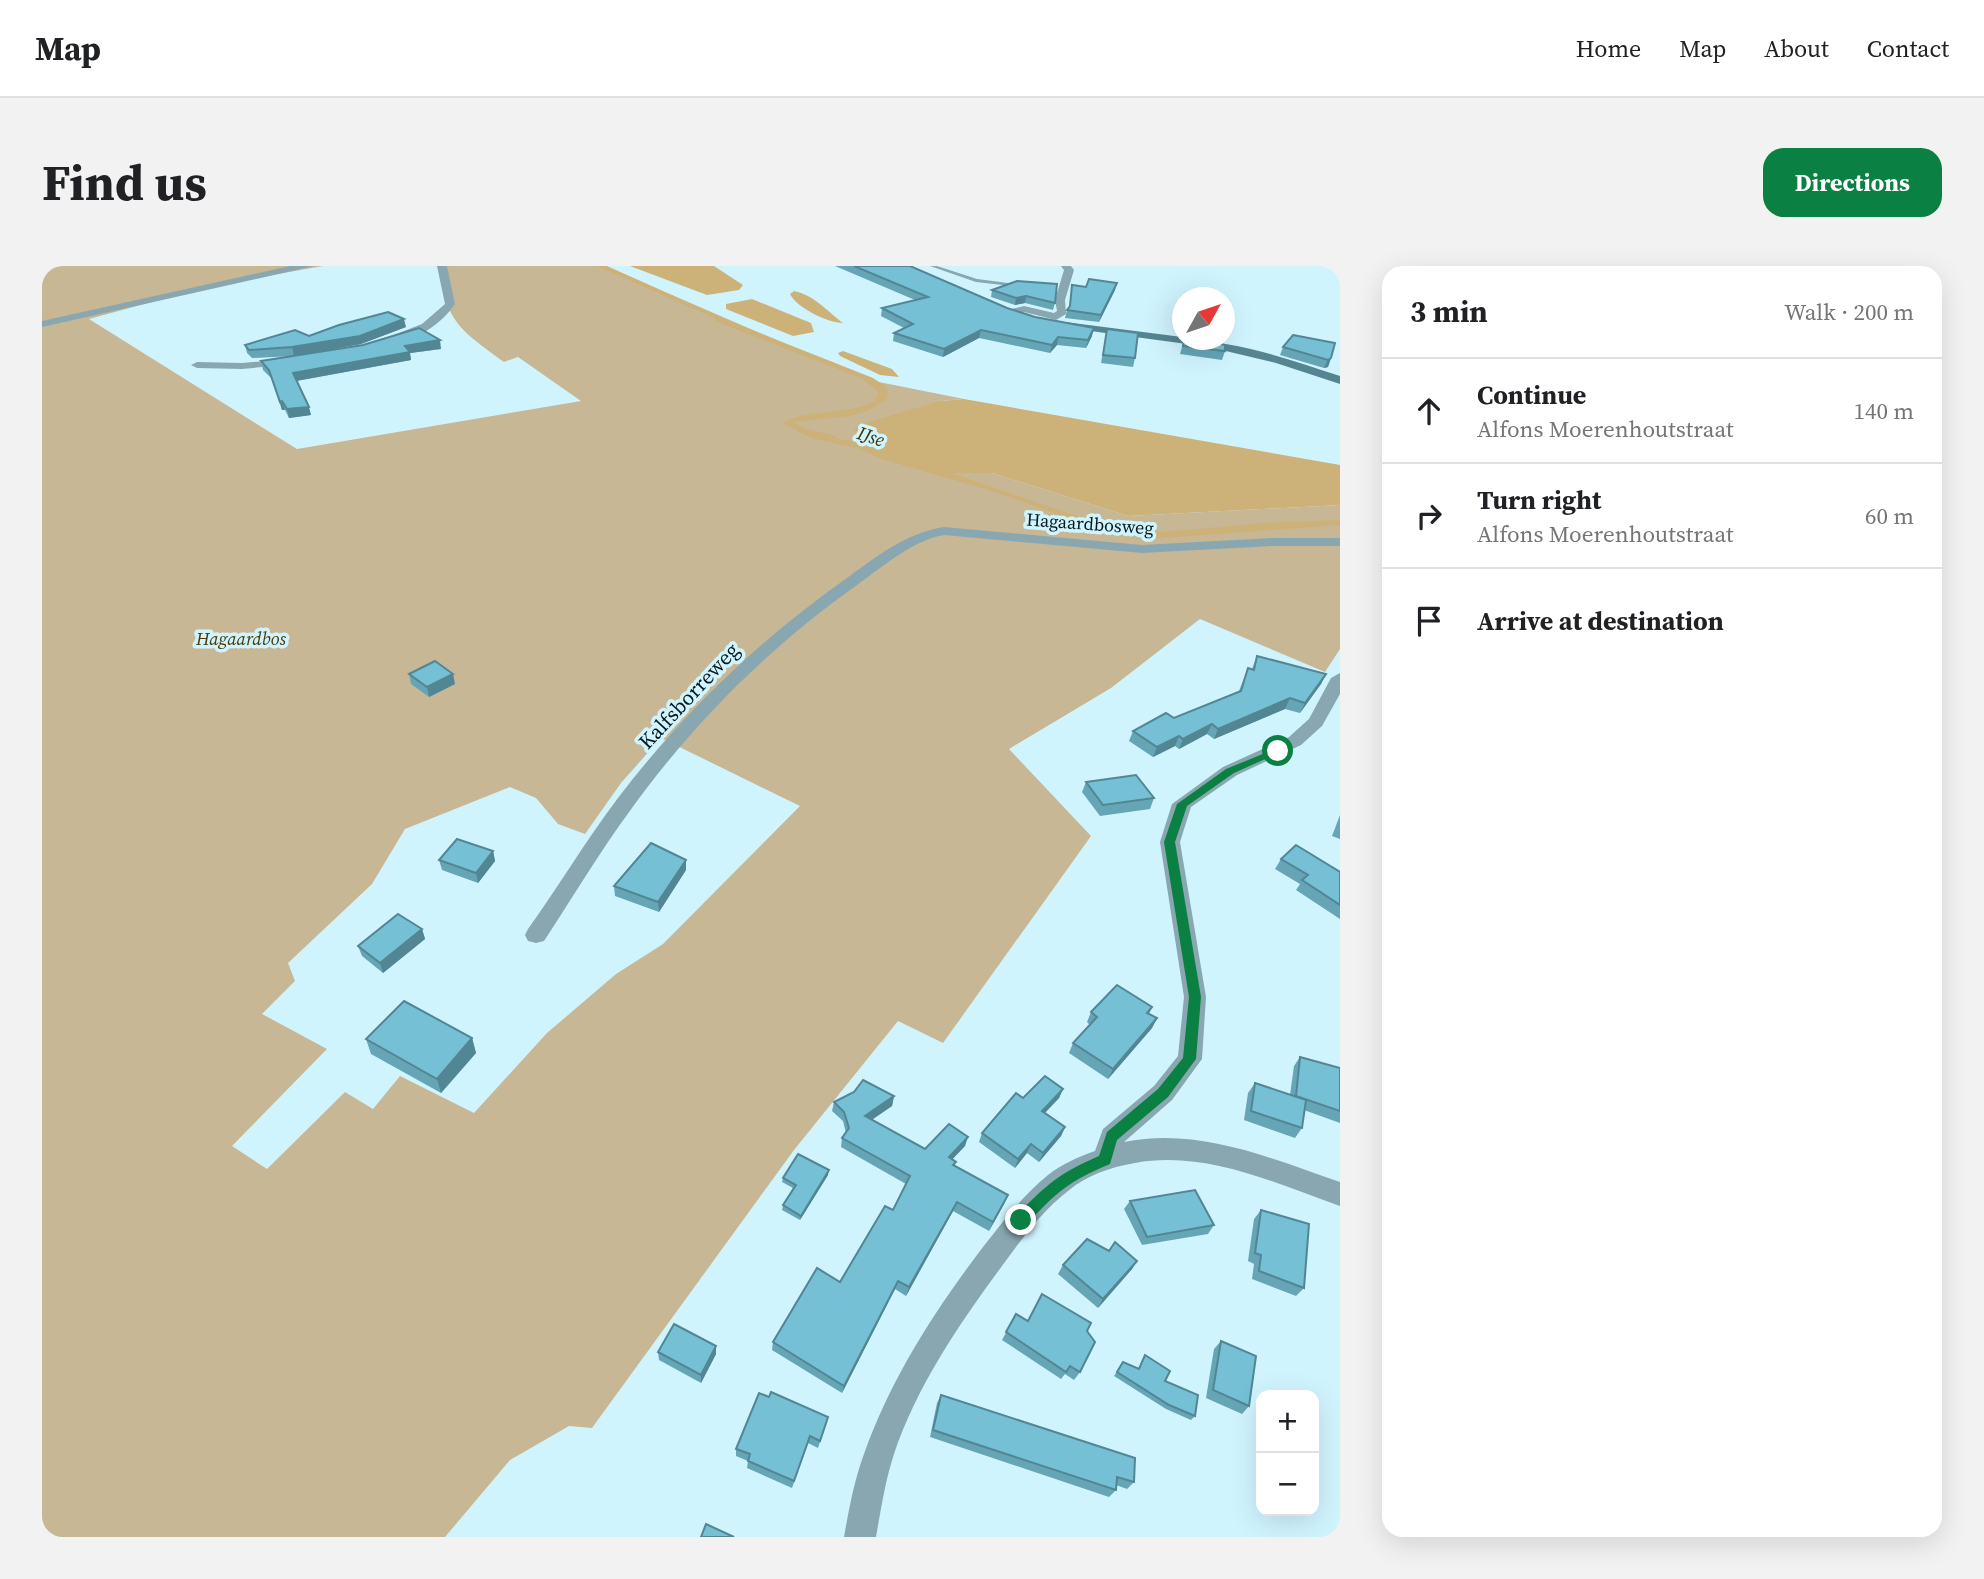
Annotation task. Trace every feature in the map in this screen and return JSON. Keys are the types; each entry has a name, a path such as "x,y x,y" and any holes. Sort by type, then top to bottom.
{"main road":[{"path":"920,272 947,284"},
{"path":"1006,311 1085,329 1220,346 1279,360 1340,380"}],"street":[{"path":"42,324 87,316 208,284 309,266"},
{"path":"384,342 422,329 444,315 450,304 442,266"},
{"path":"1006,311 1024,309 1056,317 1062,312 1060,300 1069,270 1066,266"},
{"path":"197,365 242,366 306,359"},
{"name":"Hagaardbosweg","path":"922,534 944,531 1142,550 1272,542 1340,542"},
{"name":"Kalfsborreweg","path":"536,935 637,787 699,716 761,653 842,588 922,534"},
{"path":"1105,1160 1112,1137 1163,1093 1189,1059 1195,997 1170,842 1182,804 1230,771 1278,751 1300,737 1316,722 1340,678"},
{"path":"860,1537 869,1485 891,1426 918,1369 984,1267 1036,1204 1070,1175 1105,1160 1147,1150 1201,1151 1252,1164 1340,1194"}],"lane":[{"path":"932,266 976,280 1029,285"},
{"path":"1053,284 1065,283"}],"green space":[{"name":"Hagaardbos","path":"42,266 323,266 211,286 89,319 297,449 581,401 518,357 504,362 466,332 451,313 438,266 605,266 869,380 964,399 940,401 868,448 948,472 992,473 1128,516 1340,505 1340,649 1325,672 1200,619 1111,688 1009,749 1091,836 943,1043 898,1021 794,1150 592,1428 569,1426 510,1460 445,1537 42,1537","holes":["661,738 800,806 663,944 616,974 547,1033 474,1113 400,1076 373,1109 345,1092 267,1169 232,1146 327,1049 262,1014 295,981 288,963 372,884 405,829 510,787 536,798 558,824 585,834 621,783"]}],"water":[{"path":"597,266 607,266 727,320 873,378 885,386 888,393 886,400 867,411 850,416 793,422 816,435 858,442 854,431 859,425 940,401 964,399 1340,465 1340,505 1128,516 992,473 952,473 1117,530 1163,532 1262,523 1340,520 1340,525 1160,538 1116,535 998,493 882,459 857,448 811,438 783,423 802,416 864,406 875,401 878,391 861,378 717,322 714,318"},
{"path":"630,266 714,266 743,285 739,290 707,295"},
{"path":"794,291 814,300 843,323 829,320 806,309 790,294"},
{"path":"752,299 811,323 814,332 793,336 726,309 726,304"},
{"path":"843,351 892,369 899,377 880,375 840,356 838,353"}],"building":[{"path":"854,266 910,266 1007,308 1035,317 1094,328 1088,340 1058,337 1052,345 981,330 944,349 894,333 913,324 882,308 928,297"},
{"path":"1089,279 1117,283 1101,315 1067,310 1070,306 1072,285 1086,287"},
{"path":"1017,281 1057,284 1055,303 1026,296 1016,298 992,290"},
{"path":"388,312 404,319 360,336 292,347 249,350 245,345 295,330 309,336"},
{"path":"419,328 440,340 405,346 410,352 293,373 309,407 287,409 282,401 280,402 269,370 261,361 363,345"},
{"path":"1107,329 1138,333 1135,358 1103,355"},
{"path":"1293,335 1335,343 1331,358 1328,360 1283,347"},
{"path":"1257,656 1326,674 1305,703 1290,698 1218,729 1212,724 1183,739 1179,736 1157,747 1133,731 1166,713 1174,718 1241,691 1248,668 1254,670"},
{"path":"435,661 453,674 427,687 409,674"},
{"path":"1136,775 1154,798 1103,805 1086,782"},
{"path":"457,839 493,851 476,873 439,860"},
{"path":"651,843 686,860 658,902 614,886"},
{"path":"1296,845 1340,872 1340,905 1302,880 1308,875 1281,859"},
{"path":"398,914 422,929 380,963 358,946"},
{"path":"1117,985 1152,1007 1147,1013 1157,1018 1113,1069 1073,1043 1097,1017 1091,1012"},
{"path":"404,1001 472,1038 437,1079 366,1039"},
{"path":"1300,1057 1340,1068 1340,1111 1296,1096"},
{"path":"1045,1076 1063,1089 1042,1111 1065,1127 1043,1153 1031,1144 1018,1159 982,1133 1016,1093 1023,1098"},
{"path":"863,1080 894,1096 865,1116 925,1149 949,1124 968,1137 949,1157 956,1162 953,1165 1008,1195 993,1222 957,1202 909,1287 898,1281 844,1386 773,1342 817,1268 840,1282 885,1206 893,1210 910,1176 842,1138 849,1128 844,1112 834,1102 854,1092"},
{"path":"1255,1083 1306,1100 1302,1128 1251,1111"},
{"path":"798,1154 829,1170 801,1216 783,1205 796,1185 783,1178"},
{"path":"1195,1190 1214,1225 1147,1237 1130,1201"},
{"path":"1261,1210 1309,1224 1304,1288 1259,1271 1261,1255 1255,1253"},
{"path":"1087,1239 1109,1251 1115,1242 1137,1261 1103,1299 1063,1265"},
{"path":"1042,1294 1091,1323 1087,1331 1095,1342 1080,1372 1070,1366 1066,1372 1006,1332 1016,1314 1028,1321"},
{"path":"674,1324 716,1346 701,1375 658,1352"},
{"path":"1221,1341 1256,1356 1249,1406 1213,1390"},
{"path":"1145,1355 1170,1371 1165,1381 1198,1395 1195,1416 1169,1405 1117,1372 1123,1362 1139,1369"},
{"path":"771,1392 828,1417 820,1441 810,1436 794,1481 748,1461 750,1454 736,1449 759,1393 769,1397"},
{"path":"941,1395 1135,1458 1134,1482 1117,1477 1116,1490 933,1430"},
{"path":"706,1524 734,1537 701,1537"}],"waterway":[{"name":"IJse","path":"801,430 833,438"}],"route":[{"path":"1021,1220 1054,1186 1070,1175 1105,1160 1112,1137 1163,1093 1189,1059 1195,997 1170,842 1182,804 1230,771 1278,751"}]}
